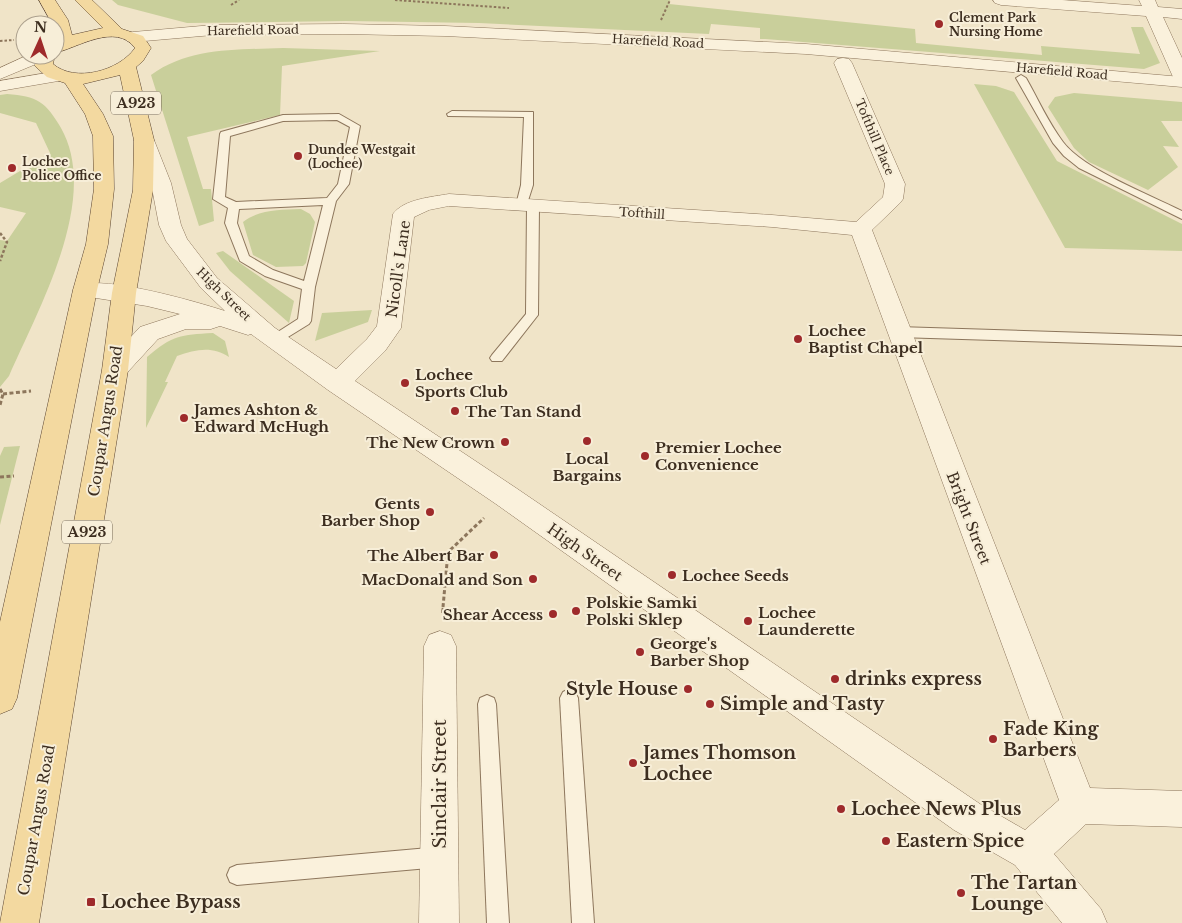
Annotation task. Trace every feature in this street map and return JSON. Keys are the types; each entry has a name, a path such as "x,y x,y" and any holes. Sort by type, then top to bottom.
{"main road":[{"path":"47,0 57,15"},
{"path":"83,0 116,33"},
{"path":"65,43 90,35 116,33 133,37"},
{"name":"Coupar Angus Road","path":"18,923 115,370 124,293 143,190 144,140 134,61 143,48 141,41 133,37"},
{"name":"A923","path":"44,65 48,72 64,77 100,76 134,61"},
{"name":"A923","path":"0,698 84,290 98,235 104,189 103,136 94,114 64,77"}],"street":[{"path":"1001,0 1149,6 1182,14"},
{"path":"1149,6 1182,77"},
{"name":"Harefield Road","path":"133,37 213,30 455,31 806,49 1182,82"},
{"name":"Harefield Road","path":"134,61 164,51 207,44 279,40 442,42 633,48 1182,91"},
{"name":"Tofthill Place","path":"843,63 895,184 894,199 861,229"},
{"path":"0,74 20,65"},
{"path":"0,86 64,77"},
{"name":"High Street","path":"144,140 161,183 170,225 177,241 209,283 271,337 506,496 967,817 1028,852 1087,923"},
{"name":"Tofthill","path":"423,205 449,200 772,221 861,229"},
{"name":"Nicoll's Lane","path":"337,383 376,346 389,328 404,214 423,205"},
{"name":"Bright Street","path":"861,229 898,332 1078,806"},
{"name":"High Street","path":"84,290 124,293 206,312 271,337"},
{"name":"High Street","path":"115,370 149,333 184,321 206,320 271,337"},
{"name":"Sinclair Street","path":"439,923 440,646"},
{"path":"1028,852 1078,806 1182,810"}],"lane":[{"path":"1021,78 1058,143 1068,154 1083,166 1182,216"},
{"path":"452,114 529,114 527,185 532,315 497,358"},
{"path":"271,337 304,321 309,287 330,201 343,184 355,126 339,117 283,118 225,134 219,199 234,206 330,201"},
{"path":"1170,210 1182,202"},
{"path":"234,206 230,223 244,258 269,273 309,287"},
{"path":"898,332 1182,341"},
{"path":"569,698 583,923"},
{"path":"487,704 498,923"},
{"path":"237,875 440,857"}],"path":[{"path":"231,5 239,0"},
{"path":"454,5 458,0"},
{"path":"661,20 670,0"},
{"path":"0,233 7,242 0,260"},
{"path":"0,389 3,394 0,405"},
{"path":"440,646 448,552 506,496"}],"green space":[{"path":"112,0 670,0 669,4 915,29 916,43 1042,55 1041,46 1140,54 1131,27 1143,27 1160,63 1144,69 760,39 760,28 711,24 709,34 479,23 346,21 187,23 118,5"},
{"path":"283,48 380,51 282,66 280,115 187,137 203,189 211,189 214,221 199,226 151,75 182,59 198,55 231,50"},
{"path":"974,84 996,86 1014,92 1057,161 1182,224 1182,251 1065,248"},
{"path":"1074,93 1182,102 1182,121 1161,121 1179,147 1163,146 1178,167 1148,190 1089,162 1074,148 1048,107 1055,97"},
{"path":"0,95 26,96 40,102 56,119 71,156 74,187 70,220 49,287 9,376 0,387 0,240 7,241 26,213 0,207 0,183 50,153 36,123 0,113"},
{"path":"301,209 310,214 315,222 306,263 303,266 276,267 253,255 243,222 263,212"},
{"path":"223,251 294,301 289,323 230,271 216,253"},
{"path":"372,310 368,322 315,341 322,313"},
{"path":"213,333 225,341 229,357 211,350 191,352 177,356 165,382 168,382 146,428 147,357 171,340 192,334"},
{"path":"20,446 0,525 0,456 4,447"}],"place":[{"name":"Clement Park Nursing Home","path":"939,24"},
{"name":"Dundee Westgait (Lochee)","path":"298,156"},
{"name":"Lochee Police Office","path":"12,168"},
{"name":"Lochee Baptist Chapel","path":"798,339"},
{"name":"Lochee Sports Club","path":"405,383"},
{"name":"The Tan Stand","path":"455,411"},
{"name":"James Ashton & Edward McHugh","path":"184,418"},
{"name":"Local Bargains","path":"587,441"},
{"name":"The New Crown","path":"505,442"},
{"name":"Premier Lochee Convenience","path":"645,456"},
{"name":"Gents Barber Shop","path":"430,512"},
{"name":"The Albert Bar","path":"494,555"},
{"name":"Lochee Seeds","path":"672,575"},
{"name":"MacDonald and Son","path":"533,579"},
{"name":"Polskie Samki Polski Sklep","path":"576,611"},
{"name":"Shear Access","path":"553,614"},
{"name":"Lochee Launderette","path":"748,621"},
{"name":"George's Barber Shop","path":"640,652"},
{"name":"drinks express","path":"835,679"},
{"name":"Style House","path":"688,689"},
{"name":"Simple and Tasty","path":"710,704"},
{"name":"Fade King Barbers","path":"993,739"},
{"name":"James Thomson Lochee","path":"633,763"},
{"name":"Lochee News Plus","path":"841,809"},
{"name":"Eastern Spice","path":"886,841"},
{"name":"The Tartan Lounge","path":"961,893"},
{"name":"Lochee Bypass","path":"91,902"}]}
